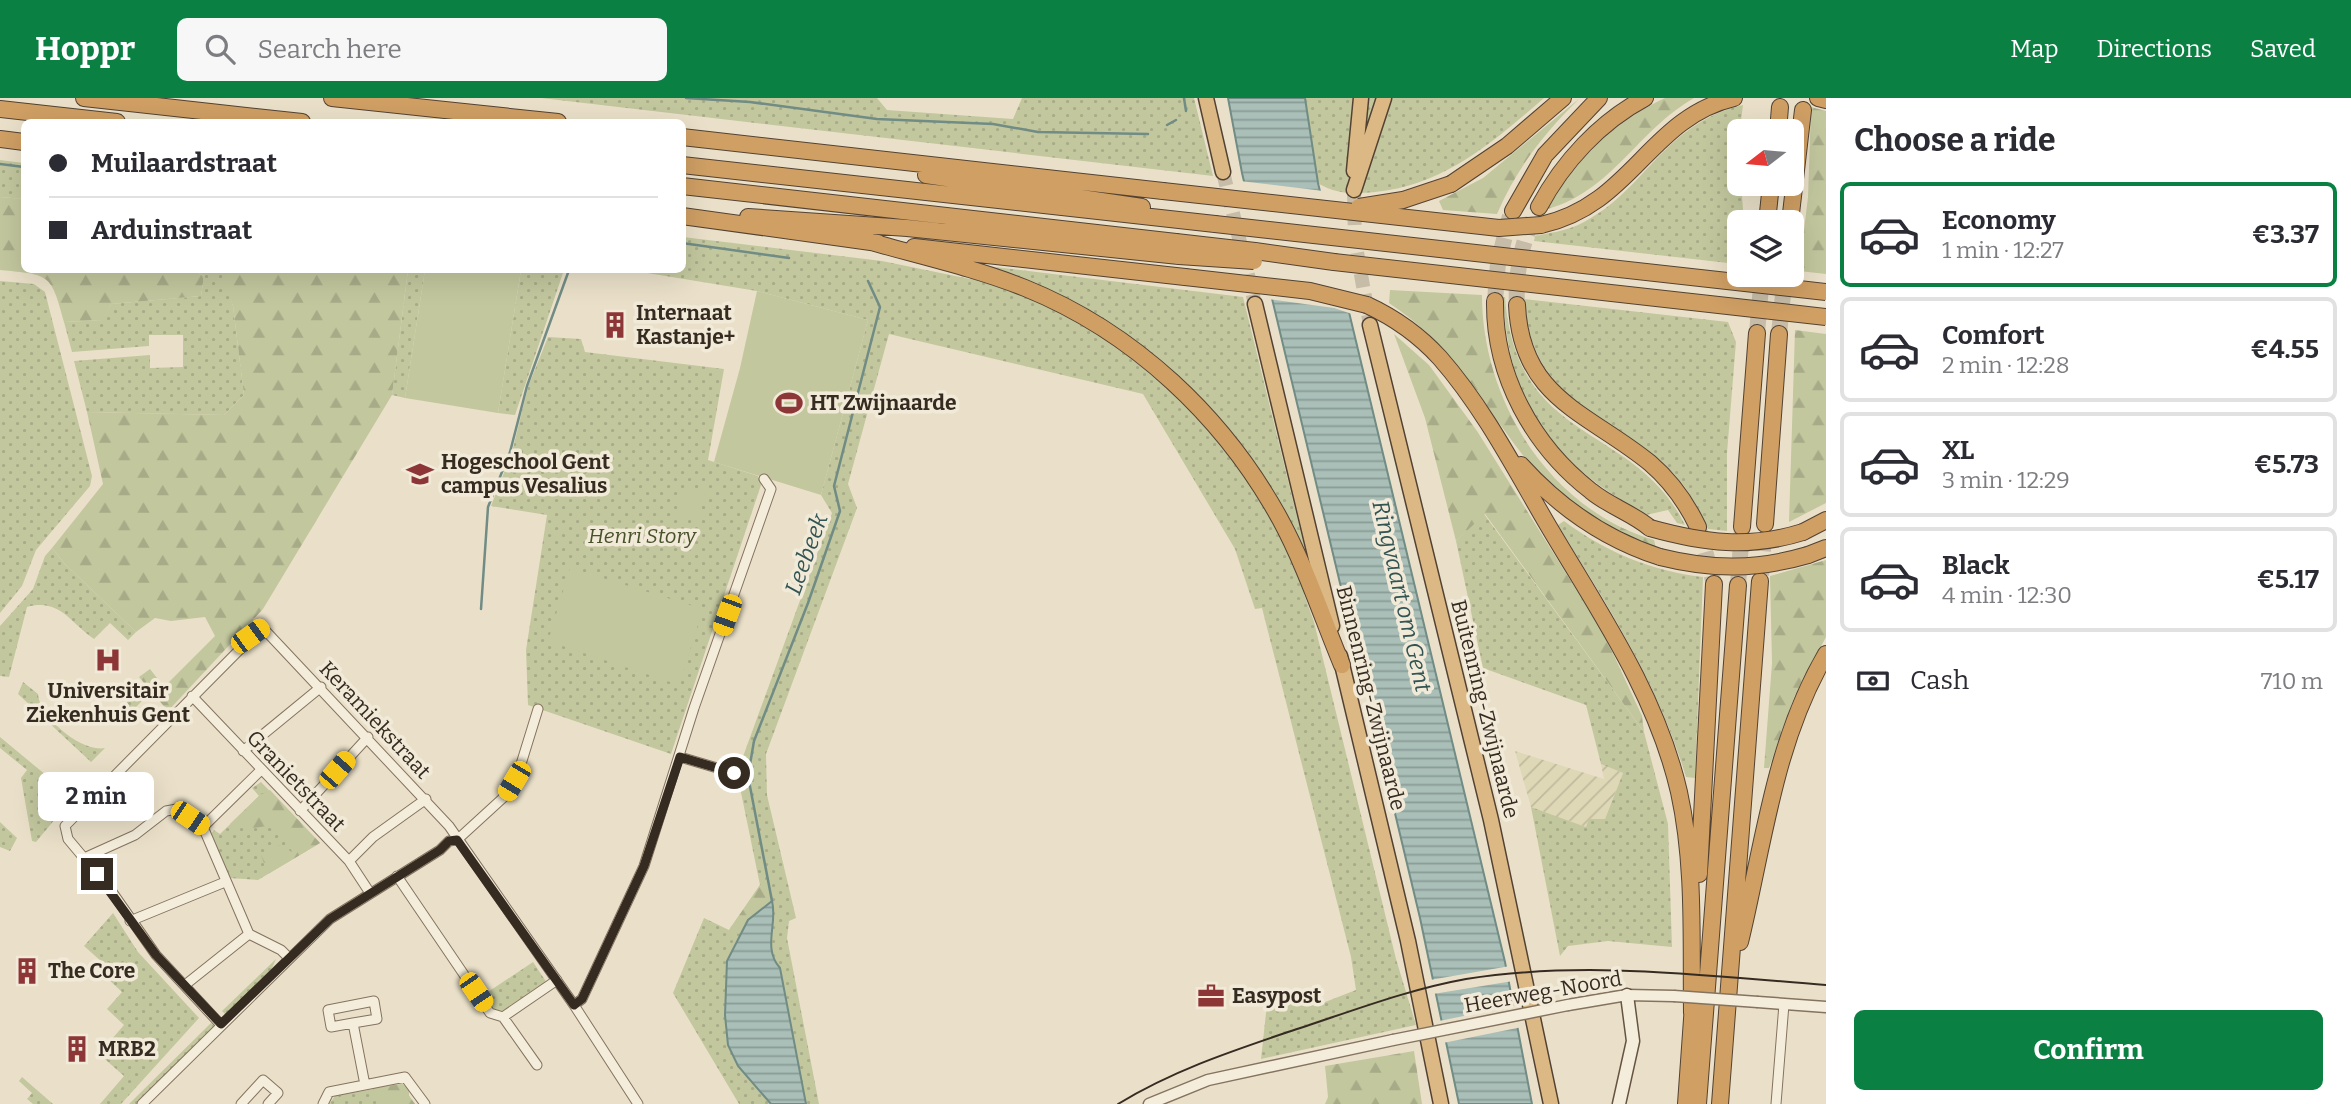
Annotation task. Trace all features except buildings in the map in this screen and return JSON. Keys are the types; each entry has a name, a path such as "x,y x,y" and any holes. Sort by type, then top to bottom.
{"highway":[{"path":"84,98 275,119"},
{"path":"332,98 530,119"},
{"path":"1206,98 1223,172"},
{"path":"1361,98 1354,190 1384,98"},
{"path":"1315,208 1366,206 1403,200 1451,184 1507,146 1563,98"},
{"path":"1513,211 1545,155 1599,98"},
{"path":"1539,207 1559,175 1587,141 1620,113 1645,98"},
{"path":"686,137 1499,228 1561,220 1578,214 1612,191 1681,122 1709,106 1734,98"},
{"path":"1818,98 1826,100"},
{"path":"1778,119 1780,107"},
{"path":"0,109 90,119"},
{"path":"1791,210 1803,110"},
{"path":"0,141 21,144"},
{"path":"817,153 921,174 1215,224 1826,292"},
{"path":"686,165 1169,215"},
{"path":"686,188 1178,249"},
{"path":"686,215 907,228 1334,262 1826,317"},
{"path":"686,216 868,241 1337,295 1367,305 1401,324 1438,356 1498,440 1647,694 1661,733 1688,836 1692,883 1692,1013"},
{"path":"868,241 1027,289 1068,308 1149,361 1181,389 1231,443 1270,501 1294,545 1342,665"},
{"path":"1495,301 1502,358 1530,424 1559,462 1584,486 1650,528 1704,542 1744,544 1784,538 1826,520"},
{"name":"Binnenring-Zwijnaarde","path":"1255,304 1408,941 1441,1104"},
{"path":"1517,305 1523,342 1548,388 1576,414 1652,464 1679,492 1699,527"},
{"name":"Buitenring-Zwijnaarde","path":"1370,326 1491,820 1551,1104"},
{"path":"1742,527 1757,333"},
{"path":"1765,524 1779,334"},
{"path":"1498,440 1536,482 1573,515 1632,548 1660,558 1719,568 1749,568 1808,555 1826,548"},
{"path":"1720,1104 1760,581"},
{"path":"1686,1104 1714,584"},
{"path":"1698,1104 1738,585"},
{"path":"1729,988 1772,788 1790,731 1826,654"}],"main road":[{"path":"1619,1104 1633,1041 1628,995"}],"street":[{"path":"574,1005 582,999 644,866 694,708 776,490 764,479"},
{"name":"Keramiekstraat","path":"192,696 262,627 426,799 574,1005 638,1104"},
{"path":"243,751 321,687"},
{"path":"192,696 65,826 68,839 156,955 221,1024"},
{"name":"Granietstraat","path":"192,696 349,862 370,893"},
{"path":"142,1104 330,919 440,850 449,841 457,840 504,797 521,764 538,709"},
{"path":"300,811 368,737"},
{"path":"680,757 734,773"},
{"path":"203,827 261,770"},
{"path":"349,862 373,836 426,799"},
{"path":"84,858 135,835 166,811 177,809 203,827 249,934 281,950 289,958"},
{"path":"397,876 490,1013 503,1017 537,1065"},
{"path":"130,920 225,881"},
{"path":"185,985 249,934"},
{"path":"503,1017 557,981"},
{"name":"Heerweg-Noord","path":"1149,1104 1208,1080 1393,1040 1628,995 1826,1007"},
{"path":"374,1001 377,1018 353,1023 331,1027 328,1010 374,1001"},
{"path":"1776,1104 1784,1004"},
{"path":"353,1023 365,1085"},
{"path":"323,1104 330,1092 405,1077 425,1104"},
{"path":"241,1104 263,1080 278,1093 268,1104"}],"shaded area":[{"path":"1515,751 1604,779 1601,764 1623,773 1605,819 1586,827 1531,807"}],"green space":[{"path":"541,98 877,98 887,110 1013,119 1022,98 1194,98 1213,176"},
{"path":"1305,98 1544,98 1487,145 1446,171 1400,188 1353,193 1332,190 1318,183"},
{"path":"1580,98 1532,152 1513,181 1497,214 1443,210 1439,201 1483,178"},
{"path":"1665,98 1694,98 1674,111 1590,188 1571,200 1548,209 1570,175 1597,144 1629,118"},
{"path":"1743,105 1741,119 1727,119 1727,196 1742,196 1743,210 1727,210 1727,263 1534,241 1535,236 1573,227 1601,211 1621,196 1672,143 1715,115"},
{"path":"1811,107 1826,111 1826,274 1804,272 1804,230 1808,197"},
{"path":"0,160 21,163 21,199 0,197"},
{"path":"0,197 21,199 21,272 0,270"},
{"path":"686,237 882,261 970,279 979,265 1243,297 1311,574 1304,594 1314,622 1396,959 1416,1025 1261,1059 1268,995 1315,1006 1356,990 1351,957 1262,608 1255,609 1235,549 1143,394 889,334 848,484 857,508 766,754 767,795 796,918 789,921 787,938 819,1104 739,1104 673,993 704,918 729,930 760,885 737,773 832,513 821,495 868,320 757,291 647,273 686,273"},
{"path":"29,273 198,273 204,276 201,296 111,304 103,320 64,322 56,294 51,285 39,276"},
{"path":"198,273 223,273 233,306 244,395 224,415 87,412 74,361 150,355 150,368 183,367 183,335 149,335 149,346 72,352 64,322 102,320 111,304 201,296 204,276"},
{"path":"221,273 408,273 392,395 263,609 168,711 139,677 150,669 164,687 215,636 205,617 171,621 155,618 136,632 65,564 52,548 103,484 87,412 224,415 244,395 233,306"},
{"path":"408,273 425,273 405,398 392,395"},
{"path":"425,273 521,273 498,413 405,398"},
{"path":"521,273 563,273 515,415 498,413"},
{"path":"0,281 34,284 45,292 92,476 90,486 36,550 22,586 0,613"},
{"path":"1390,290 1482,295 1485,334 1494,373 1509,410 1529,445 1553,477 1583,503 1616,525 1654,540 1656,548 1600,522 1550,485 1522,454 1448,354 1412,319 1389,303"},
{"name":"HT Zwijnaarde","path":"757,291 868,320 821,495 714,462 740,368"},
{"path":"1503,297 1514,346 1531,381 1553,408 1637,467 1663,491 1685,525 1677,523 1668,510 1646,515 1613,495 1561,452 1526,401 1507,336"},
{"path":"1524,299 1728,322 1736,342 1727,453 1727,531 1708,529 1685,488 1667,467 1575,400 1557,383 1541,362 1530,334"},
{"path":"1795,330 1826,334 1826,503 1789,522"},
{"path":"1394,334 1429,365 1477,431 1604,634 1642,716 1644,732 1485,514 1456,541 1425,418"},
{"name":"Henri Story","path":"548,337 581,339 585,352 724,369 708,460 758,476 761,485 671,754 528,705 526,650 547,515 491,506 512,452 528,387"},
{"path":"685,485 706,491 698,520 677,515"},
{"path":"1484,514 1644,732 1668,824 1672,947 1608,941 1568,946 1560,956 1531,807 1586,827 1589,819 1605,819 1623,773 1601,764 1586,705 1483,668 1456,541"},
{"path":"1564,521 1596,542 1647,565 1703,577 1695,778 1686,777 1675,743 1647,678 1614,616 1558,525"},
{"path":"52,548 65,564 136,632 128,640 110,623 94,639 56,609 38,605 27,607 9,677 0,676 0,626 33,589 45,556"},
{"path":"1826,560 1826,637 1795,695 1769,768 1764,768 1772,663 1770,576"},
{"path":"570,568 703,609 679,685 548,641"},
{"path":"23,682 38,694 46,713 63,732 85,745 105,748 91,762 18,694"},
{"path":"132,690 146,697 121,722 120,719"},
{"path":"0,737 70,795 81,797 71,806 66,806 36,842 32,841 21,778 27,770 0,748"},
{"path":"261,782 320,843 258,880 229,878 211,834 214,830 220,834 259,796 252,788"},
{"path":"270,790 320,843 268,874 261,855 279,845 292,852 287,838 273,825 247,829 230,824 260,795"},
{"path":"0,822 17,838 10,851 0,847"},
{"path":"769,882 772,901 748,920 739,934 729,930 760,885"},
{"path":"113,913 138,952 199,1018 121,1104 100,1104 124,1076 99,1054 124,1025 107,1009 122,992 107,978 112,971 84,946"},
{"path":"276,959 270,973 227,1016 222,1011"},
{"path":"533,962 547,983 503,1011 493,1009 482,996"},
{"path":"211,1023 215,1027 138,1104 129,1104"},
{"path":"1414,1051 1422,1104 1325,1104 1328,1097 1325,1066"},
{"path":"22,1077 53,1104 33,1104 27,1099 32,1093 19,1081"},
{"path":"402,1084 409,1089 409,1096 415,1104 329,1104 335,1096"},
{"path":"402,1084 409,1089 409,1096 415,1104 382,1104 373,1088"}],"water":[{"name":"Ringvaart om Gent","path":"1228,98 1305,98 1318,183 1505,962 1532,1104 1459,1104 1420,918 1242,173"},
{"path":"772,901 772,952 780,968 806,1104 771,1104 738,1066 728,1045 725,1015 727,961 748,920"}],"pier":[{"path":"1240,181 1323,191 1352,314 1334,308 1268,299"},
{"path":"1510,966 1513,981 1433,994 1430,980"},
{"path":"1518,1005 1522,1027 1443,1043 1439,1021"}],"waterway":[{"name":"Leebeek","path":"686,98 750,102 877,119 993,124 1038,132 1148,134"},
{"path":"1184,98 1186,111"},
{"path":"1167,125 1176,120"},
{"name":"Leebeek","path":"0,164 21,167"},
{"name":"Leebeek","path":"686,244 789,258"},
{"path":"481,609 488,507 510,452 527,386 568,273"},
{"name":"Leebeek","path":"772,901 748,776 754,741 808,603 840,511 834,486 880,307 868,281"}],"tunnel":[{"path":"1223,172 1255,304"},
{"path":"1354,190 1355,241 1370,325"},
{"path":"1517,305 1521,254 1539,207"},
{"path":"1495,301 1498,263 1510,216"},
{"path":"1757,333 1761,287"},
{"path":"1779,334 1784,287"},
{"path":"1761,575 1765,524"},
{"path":"1699,529 1714,584"},
{"path":"1738,585 1742,529"}],"tram line":[{"path":"1118,1104 1180,1072 1244,1047 1398,996 1466,979 1511,973 1601,970 1826,985"}],"place":[{"name":"Internaat Kastanje+","path":"615,325"},
{"name":"HT Zwijnaarde","path":"789,403"},
{"name":"Hogeschool Gent campus Vesalius","path":"420,474"},
{"name":"Universitair Ziekenhuis Gent","path":"108,660"},
{"name":"The Core","path":"27,971"},
{"name":"Easypost","path":"1211,996"},
{"name":"MRB2","path":"77,1049"}],"route":[{"path":"97,874 156,955 221,1024 330,919 440,850 449,841 457,840 461,842 574,1005 582,999 644,866 680,757 734,773"}]}
